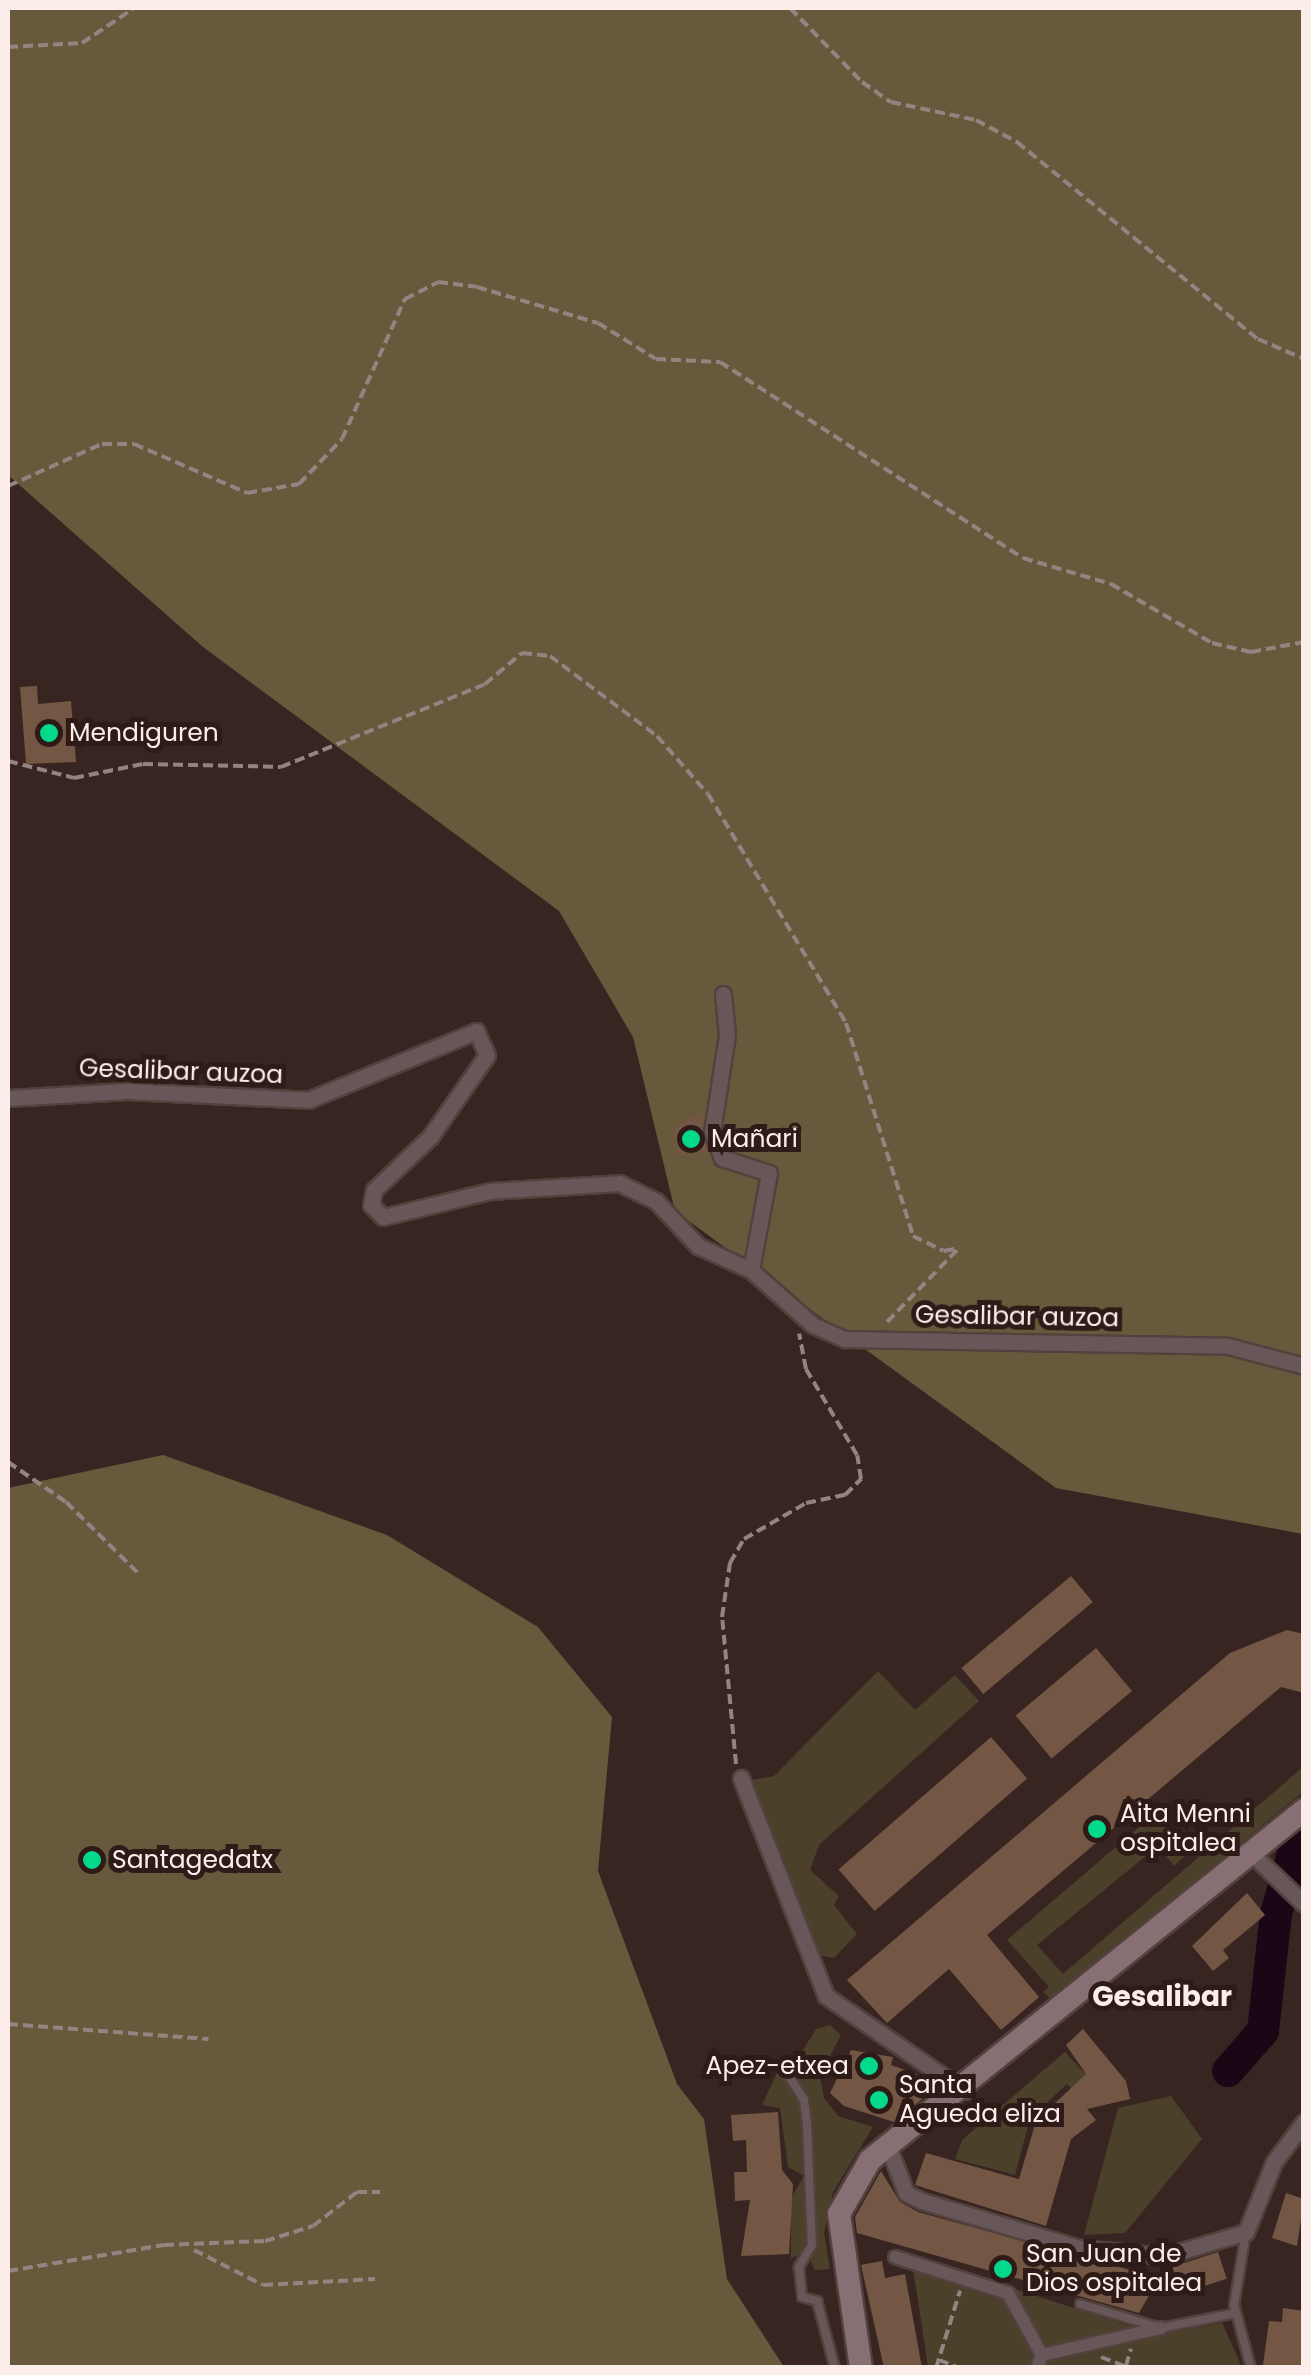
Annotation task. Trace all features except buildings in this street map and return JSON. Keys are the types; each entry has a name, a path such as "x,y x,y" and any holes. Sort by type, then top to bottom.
{"main road":[{"path":"861,2368 839,2214 888,2146 965,2092 1249,1850 1304,1810"}],"street":[{"path":"723,994 728,1026 712,1132 722,1158 768,1172 751,1270"},
{"name":"Gesalibar auzoa","path":"8,1098 127,1091 308,1100 476,1032 487,1055 430,1138 374,1190 377,1214 542,1184 619,1183 656,1201 698,1246 751,1270 805,1316 856,1340 1228,1346 1304,1366"},
{"path":"741,1778 826,1996 965,2092"},
{"path":"1249,1850 1298,1899"},
{"path":"888,2146 906,2194 1080,2248 1165,2256 1246,2232 1274,2162 1304,2122"},
{"path":"894,2257 1008,2293 1039,2362 1161,2328"}],"lane":[{"path":"782,2065 804,2100 812,2245 799,2267 802,2297 817,2301 835,2368"},
{"path":"1246,2232 1236,2313 1251,2368"},
{"path":"1080,2304 1161,2328 1236,2313"}],"path":[{"path":"8,47 82,43 134,8"},
{"path":"790,8 862,82 891,102 976,120 1018,142 1258,339 1304,359"},
{"path":"8,486 102,444 134,444 247,493 298,484 342,439 404,300 438,282 598,323 656,359 720,362 1024,558 1111,584 1212,643 1251,652 1304,642"},
{"path":"8,760 37,776 74,778 143,764 281,767 485,684 522,652 550,656 657,736 754,861 846,1023 913,1236 944,1251 959,1248 915,1301 856,1340"},
{"path":"741,1778 726,1676 730,1563 744,1539 806,1503 845,1495 860,1479 856,1455 806,1370 798,1334 805,1316"},
{"path":"8,1462 66,1502 138,1574"},
{"path":"8,2024 208,2038"},
{"path":"8,2272 164,2245 191,2249 265,2241 313,2226 358,2192 380,2192"},
{"path":"191,2249 263,2285 375,2280"},
{"path":"936,2368 964,2279"},
{"path":"939,2360 960,2368"}],"shaded area":[{"path":"8,8 1303,8 1303,1534 1056,1488 675,1211 633,1037 559,911 203,647 8,475"},
{"path":"163,1455 387,1535 538,1627 612,1717 598,1871 677,2084 704,2119 727,2279 784,2367 8,2367 8,1488"},
{"path":"878,1671 915,1710 955,1675 979,1701 819,1845 810,1870 839,1896 834,1905 857,1934 834,1958 817,1955 752,1780 774,1776"},
{"path":"1303,1767 1303,1792 1051,1999 1043,1992 1049,1987 1007,1940 1157,1812 1190,1851 1174,1866 1158,1846 1037,1945 1063,1974"},
{"path":"830,2025 841,2035 820,2076 824,2098 838,2116 873,2127 833,2192 824,2233 830,2269 815,2270 807,2253 791,2258 791,2199 804,2176 788,2167 780,2108 762,2105 777,2073 790,2071 816,2029"},
{"path":"1065,2052 1094,2083 1076,2092 1067,2084 1030,2118 1015,2175 955,2159 962,2140"},
{"path":"1171,2096 1202,2139 1125,2233 1084,2235 1118,2108"},
{"path":"911,2255 1157,2335 1222,2323 1242,2367 928,2367"}],"waterway":[{"path":"1228,2071 1263,2031 1276,1914 1292,1857 1304,1846"}],"place":[{"name":"Mendiguren","path":"49,733"},
{"name":"Mañari","path":"691,1139"},
{"name":"Aita Menni ospitalea","path":"1097,1829"},
{"name":"Santagedatx","path":"92,1860"},
{"name":"Apez-etxea","path":"869,2066"},
{"name":"Santa Agueda eliza","path":"879,2100"},
{"name":"San Juan de Dios ospitalea","path":"1003,2269"}],"district":[{"name":"Gesalibar","path":"1162,1997"}]}
